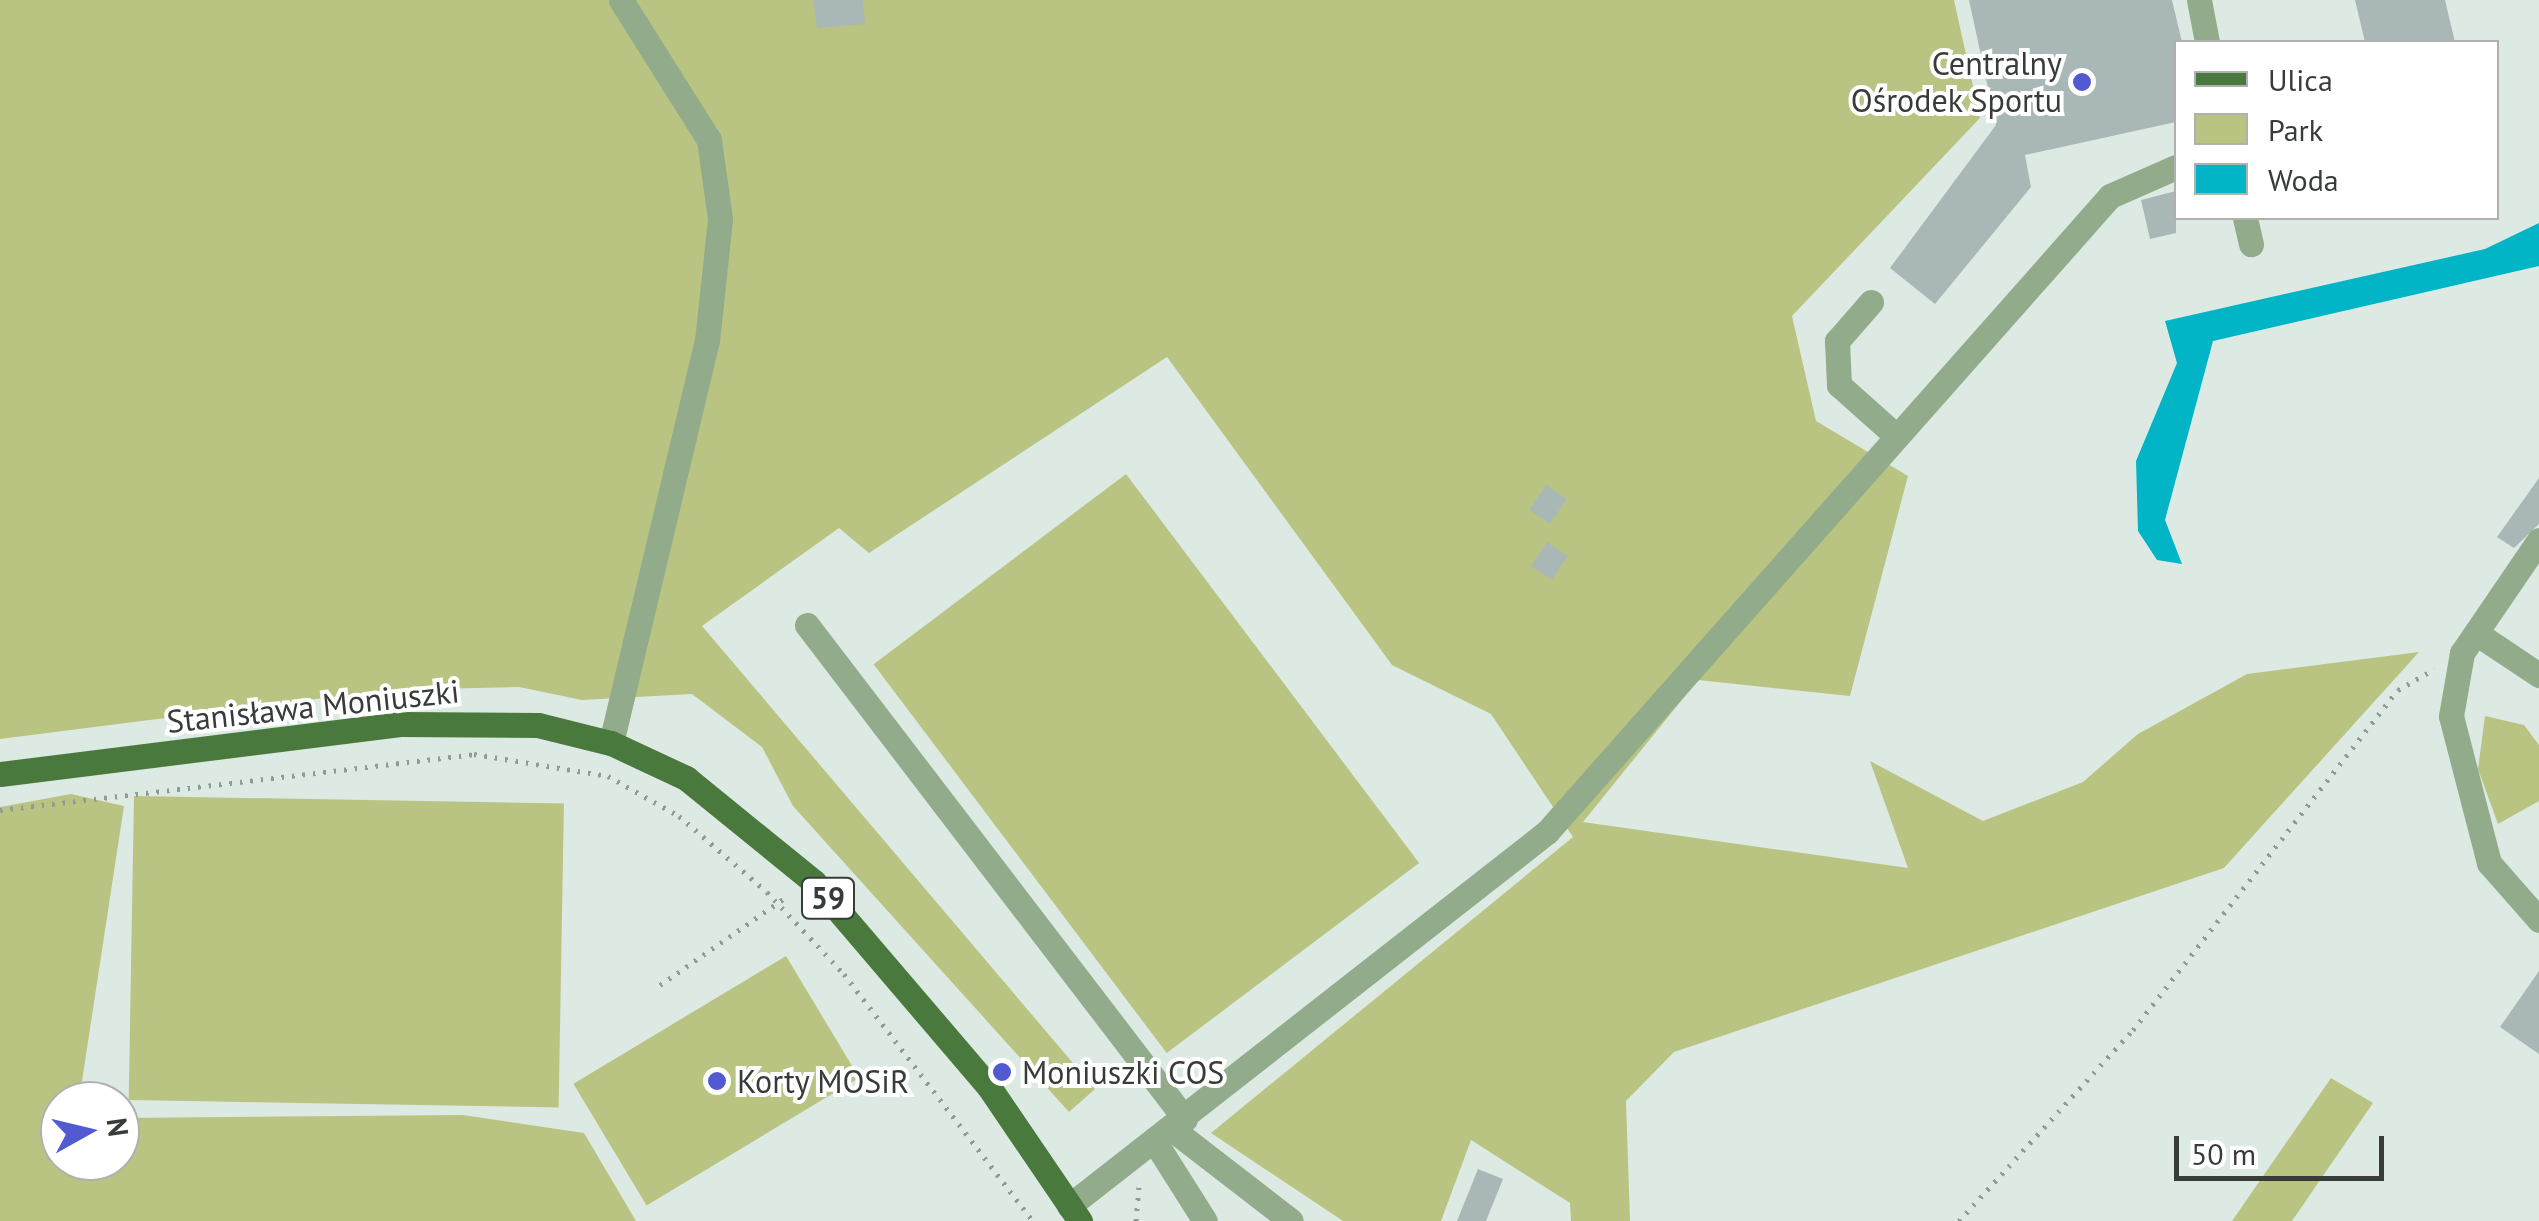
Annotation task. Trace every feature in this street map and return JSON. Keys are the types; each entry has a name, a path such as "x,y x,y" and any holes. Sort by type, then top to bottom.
{"main road":[{"name":"Stanisława Moniuszki","path":"0,774 400,724 538,725 610,743 686,778 814,882 988,1086 1074,1213"}],"lane":[{"path":"610,743 707,341 720,220 709,140 621,0"},
{"path":"2199,0 2208,40"},
{"path":"1074,1213 1170,1130 1547,832 1894,434 2110,196 2174,168"},
{"path":"2245,220 2251,244"},
{"path":"1871,302 1838,341 1840,385 1894,434"},
{"path":"2539,540 2469,643 2451,716 2489,862 2539,920"},
{"path":"807,625 1170,1130 1206,1221"},
{"path":"2469,643 2539,674"},
{"path":"1170,1130 1291,1221"}],"path":[{"path":"1958,1221 2133,1030 2398,690 2469,643"},
{"path":"0,810 440,756 524,757 608,776 646,796 776,902 857,990 1034,1221"},
{"path":"660,985 776,902 814,882"}],"green space":[{"path":"0,0 1954,0 1980,118 1792,316 1816,421 1908,476 1850,696 1698,680 1583,822 1908,868 1870,761 1983,821 2083,782 2138,734 2247,674 2419,652 2224,868 1674,1052 1626,1101 1630,1221 1571,1221 1570,1203 1471,1140 1441,1221 1343,1221 1211,1133 1573,837 1491,714 1392,665 1167,357 869,553 839,528 702,626 1095,1089 1069,1112 793,806 762,747 692,694 582,700 519,687 387,690 0,739"},
{"path":"1126,474 1419,863 1167,1053 874,664"},
{"path":"2485,716 2524,725 2539,745 2539,801 2498,824 2478,769"},
{"path":"71,794 124,806 82,1081 40,1081 40,1181 140,1181 140,1118 463,1115 584,1133 636,1221 0,1221 0,807"},
{"path":"134,796 564,804 559,1107 140,1100 140,1081 129,1081"},
{"name":"Korty MOSiR","path":"786,956 859,1078 647,1205 573,1084"},
{"path":"2331,1078 2373,1103 2292,1221 2232,1221"}],"water":[{"path":"2539,223 2539,266 2213,341 2165,520 2182,564 2157,560 2138,531 2136,461 2177,363 2165,321 2485,249"}],"building":[{"path":"813,0 863,0 865,24 817,28"},
{"name":"Centralny Ośrodek Sportu","path":"1969,0 2172,0 2182,40 2174,40 2174,122 2025,155 2031,187 1935,304 1890,268 1996,125"},
{"path":"2355,0 2445,0 2455,40 2365,40"},
{"path":"2174,192 2176,233 2150,239 2141,200"},
{"path":"2539,478 2539,524 2514,548 2497,537"},
{"path":"1546,485 1567,499 1550,524 1529,510"},
{"path":"1547,542 1568,556 1552,580 1531,566"},
{"path":"2539,971 2539,1054 2500,1027"},
{"path":"1478,1169 1503,1179 1486,1221 1457,1221"}],"place":[{"name":"Centralny Ośrodek Sportu","path":"2082,82"},
{"name":"Moniuszki COS","path":"1002,1072"},
{"name":"Korty MOSiR","path":"717,1081"}]}
